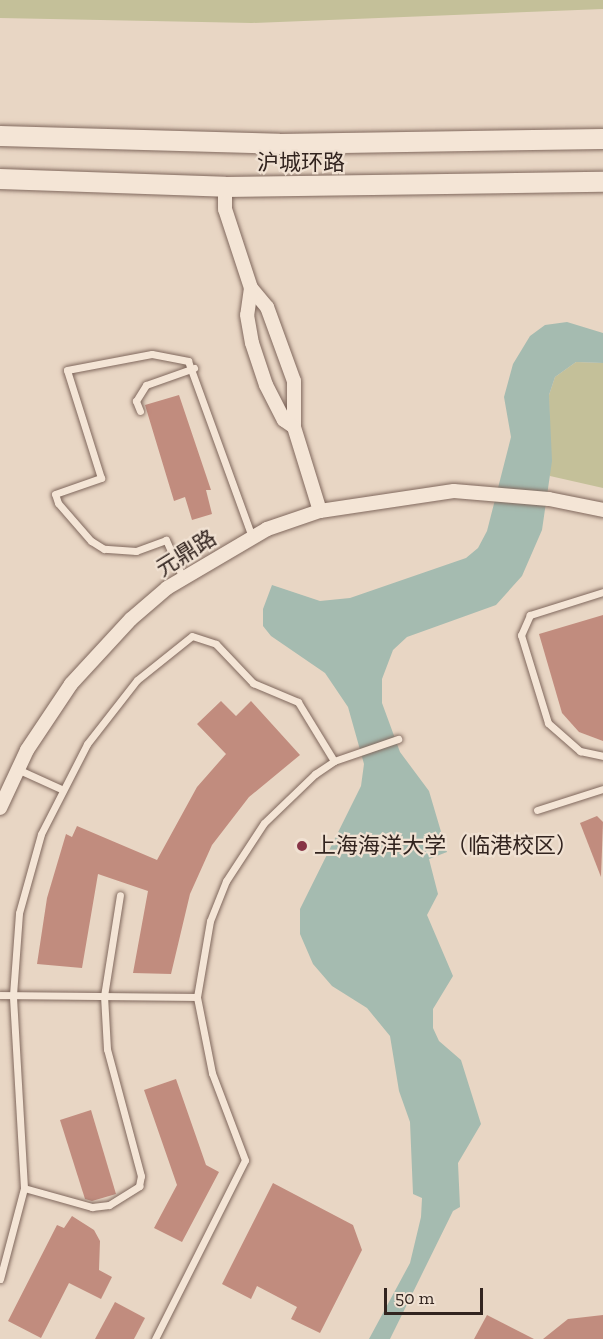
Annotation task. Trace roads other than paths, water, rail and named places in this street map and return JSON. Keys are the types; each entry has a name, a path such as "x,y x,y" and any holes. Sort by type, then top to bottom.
{"main road":[{"name":"沪城环路","path":"0,136 279,144 603,139"},
{"name":"沪城环路","path":"0,179 225,187 603,182"}],"street":[{"path":"225,187 225,209 250,288 247,315 252,343 266,385 284,420 294,427"},
{"path":"250,288 267,307 294,381 294,427 320,511"},
{"name":"元鼎路","path":"0,808 17,769 71,684 131,619 183,578 252,537 320,511 454,490 549,499 603,510"}],"lane":[{"path":"183,578 166,540 136,551 104,549 91,541 58,503 55,494 101,478 67,370 152,354 180,357 194,368 252,537"},
{"path":"140,411 138,394 146,385 194,368"},
{"path":"603,592 538,611 523,625 521,635 548,723 580,751 603,756"},
{"path":"0,1279 24,1188 13,995 19,913 27,875 61,789 112,708 167,652 192,636 216,644 253,683 298,702 334,761"},
{"path":"155,1339 245,1161 212,1073 197,997 210,921 242,851 285,800 334,761 398,739"},
{"path":"17,769 61,789"},
{"path":"537,810 603,789"},
{"path":"24,1188 92,1207 109,1205 139,1186 141,1176 107,1049 104,996 120,895"},
{"path":"0,995 197,997"}],"place":[{"name":"上海海洋大学（临港校区）","path":"302,846"}]}
